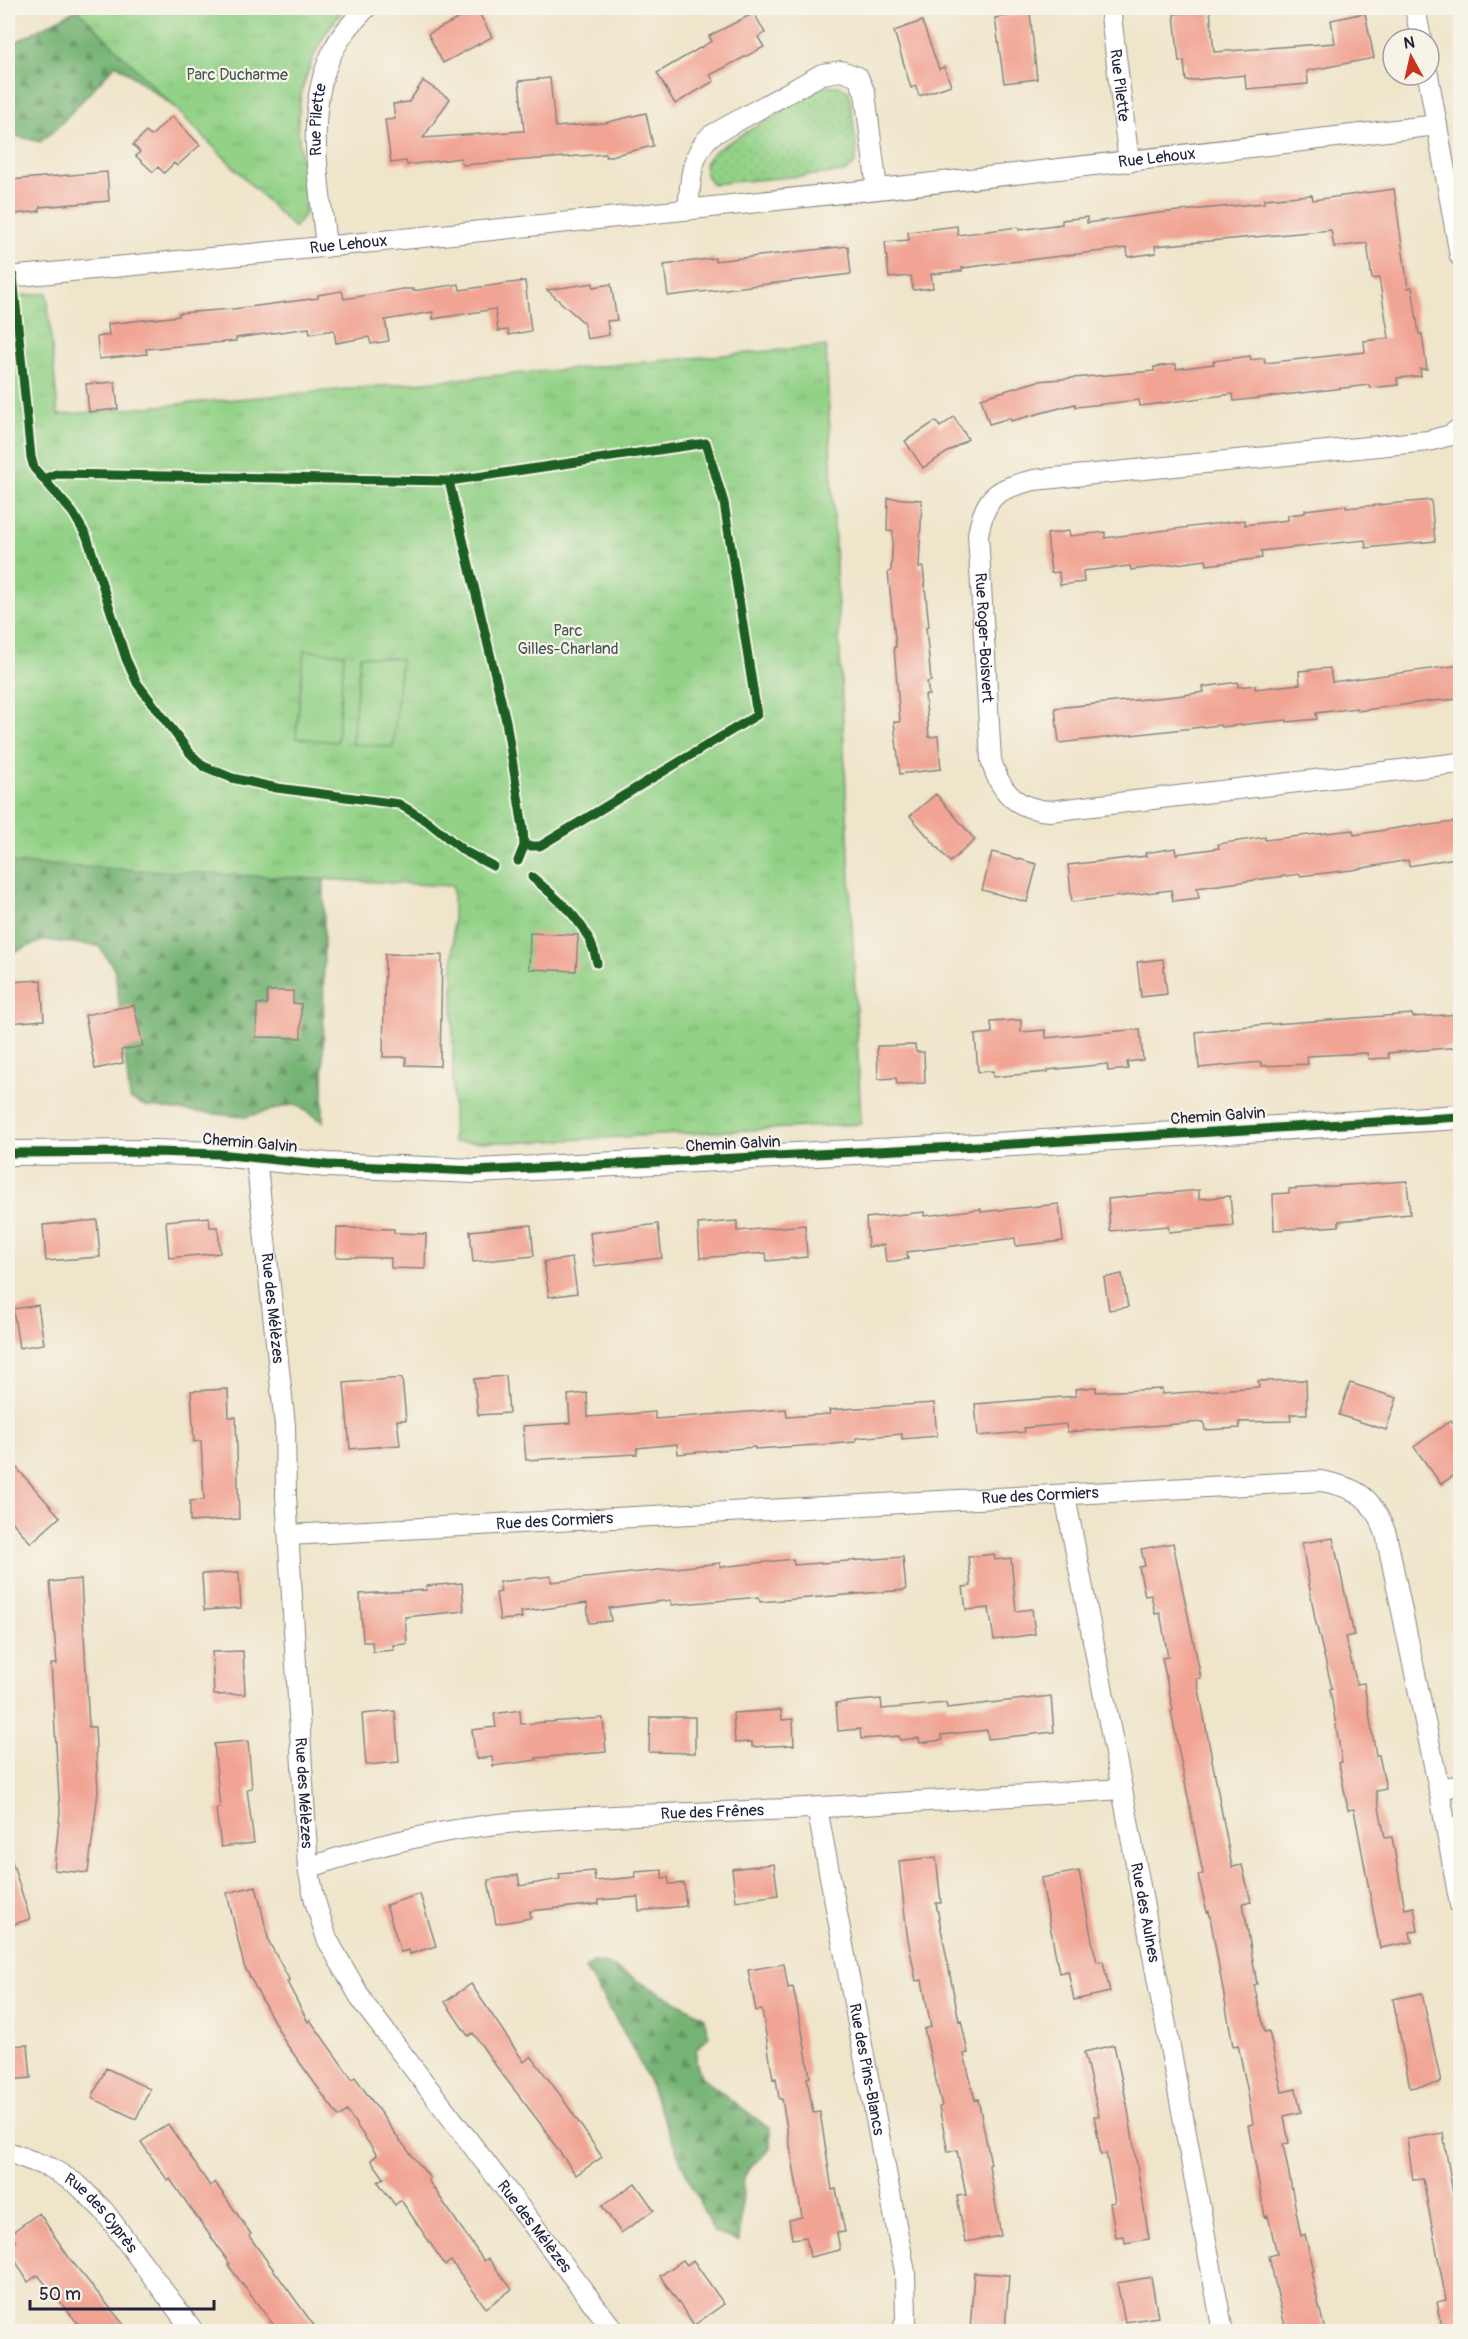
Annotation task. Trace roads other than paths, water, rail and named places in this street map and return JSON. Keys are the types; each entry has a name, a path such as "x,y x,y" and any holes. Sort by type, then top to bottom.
{"street":[{"name":"Rue Pilette","path":"326,247 316,146 317,106 323,79 333,52 347,28 366,8"},
{"name":"Rue Pilette","path":"1110,8 1128,162"},
{"path":"1415,8 1419,27"},
{"path":"688,210 692,166 700,147 710,136 822,74 842,71 858,77 865,93 877,189"},
{"path":"1430,87 1461,256"},
{"name":"Rue Lehoux","path":"8,277 688,210 1128,162 1437,125"},
{"name":"Rue Roger-Boisvert","path":"1461,428 1451,435 1428,441 1034,480 1011,486 992,497 982,512 978,534 991,760 996,779 1008,795 1022,805 1036,810 1050,811 1461,763"},
{"name":"Chemin Galvin","path":"8,1154 155,1152 256,1157 348,1166 475,1172 1461,1117"},
{"name":"Rue des Mélèzes","path":"256,1157 285,1425 286,1495 308,1868 315,1901 327,1939 364,2004 615,2331"},
{"name":"Rue des Cormiers","path":"290,1535 1321,1481 1355,1490 1378,1512 1386,1534 1461,1905"},
{"name":"Rue des Aulnes","path":"1065,1496 1223,2331"},
{"path":"1439,1789 1461,1785"},
{"name":"Rue des Frênes","path":"308,1868 355,1852 473,1827 530,1821 817,1808 1122,1789"},
{"name":"Rue des Pins-Blancs","path":"817,1808 905,2272 906,2320 902,2331"},
{"name":"Rue des Cyprès","path":"8,2152 51,2168 78,2185 104,2211 194,2331"}],"park label":[{"name":"Parc Ducharme","path":"237,75"},
{"name":"Parc Gilles-Charland","path":"568,640"}]}
